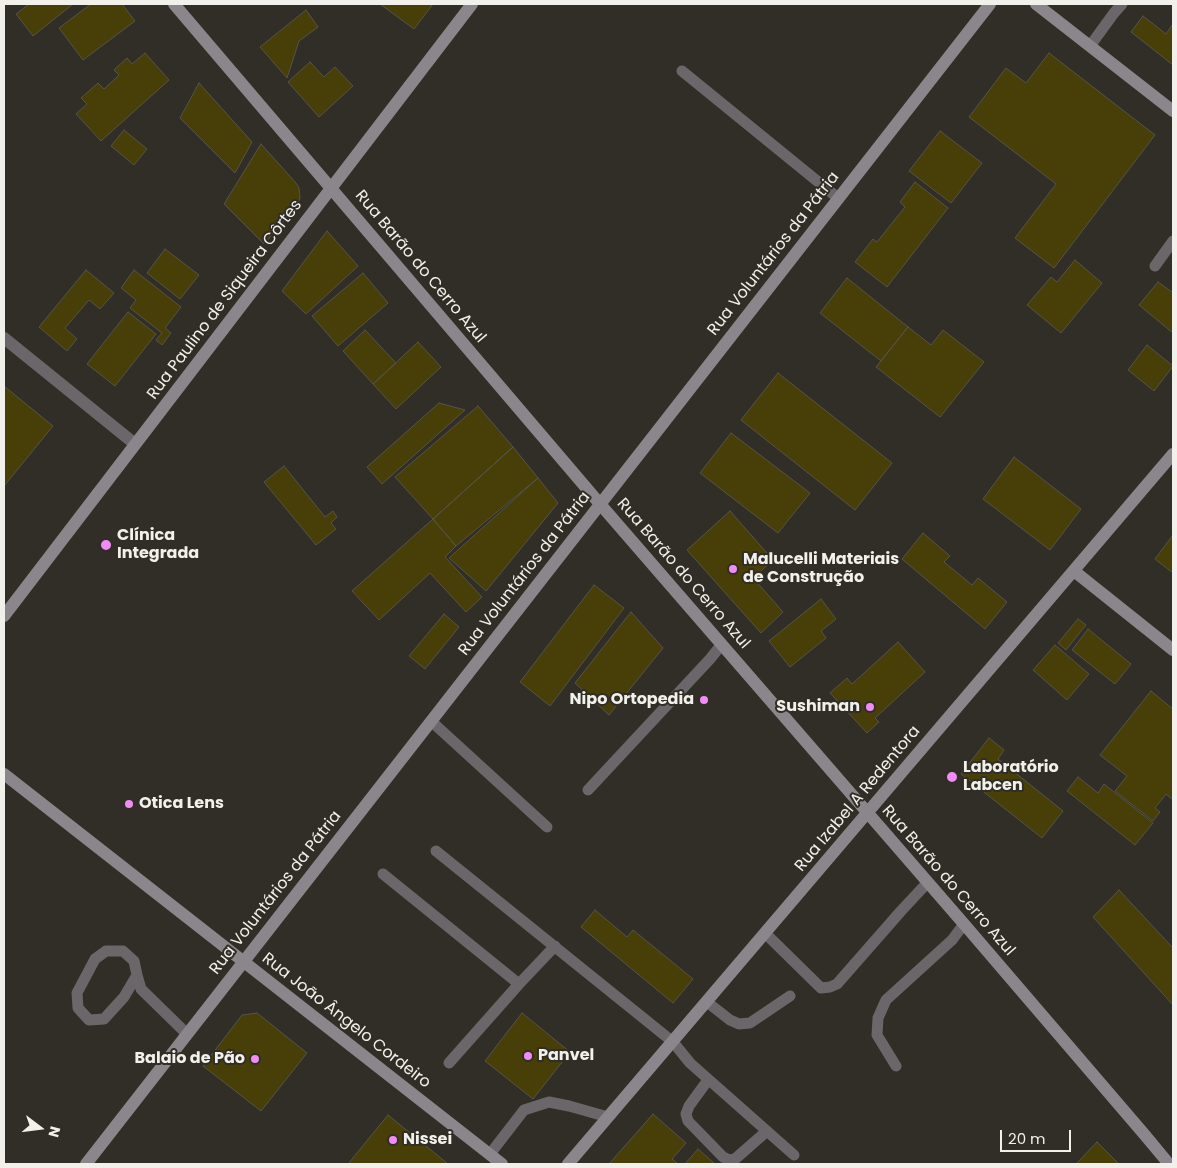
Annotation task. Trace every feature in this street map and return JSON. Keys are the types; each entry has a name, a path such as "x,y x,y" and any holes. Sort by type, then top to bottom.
{"main road":[{"name":"Rua Barão do Cerro Azul","path":"174,4 600,504 1169,1162"},
{"name":"Rua Paulino de Siqueira Côrtes","path":"4,616 472,4"},
{"name":"Rua Voluntários da Pátria","path":"86,1164 990,4"},
{"path":"1036,4 1173,111"},
{"name":"Rua Izabel A Redentora","path":"568,1164 1173,454"},
{"path":"1074,571 1173,650"},
{"name":"Rua João Ângelo Cordeiro","path":"4,774 502,1164"}],"street":[{"path":"4,338 135,444"}],"lane":[{"path":"1090,46 1122,4"},
{"path":"682,71 838,198"},
{"path":"1155,266 1173,242"},
{"path":"588,790 722,644"},
{"path":"431,721 547,827"},
{"path":"436,850 673,1042 690,1063 708,1080 794,1155"},
{"path":"384,874 519,984"},
{"path":"765,933 820,988 830,988 837,984 928,882"},
{"path":"896,1066 877,1035 878,1018 886,1000 952,940 964,924"},
{"path":"449,1063 555,946"},
{"path":"137,975 124,997 104,1019 89,1020 78,1008 76,993 95,959 106,951 123,952 134,961 141,989 187,1034"},
{"path":"706,1002 730,1020 739,1024 750,1023 790,996"},
{"path":"708,1080 689,1106 686,1114 688,1121 723,1157 729,1160 735,1159 767,1131"},
{"path":"490,1154 524,1110 548,1102 569,1106 608,1118"}],"building":[{"path":"29,4 73,4 33,36 16,14"},
{"path":"91,4 122,4 135,21 83,60 59,28"},
{"path":"380,4 433,4 414,29"},
{"path":"306,10 318,27 299,41 287,78 260,47"},
{"path":"1143,16 1166,34 1173,24 1173,65 1131,32"},
{"path":"145,53 169,80 101,141 76,114 87,104 81,98 98,83 104,89 119,75 114,70 127,58 132,64"},
{"path":"1049,53 1155,135 1054,268 1015,238 1056,184 969,117 1006,68 1026,83"},
{"path":"310,62 324,77 335,67 353,86 319,117 288,82"},
{"path":"199,83 252,142 235,173 180,118"},
{"path":"124,130 147,149 134,165 111,146"},
{"path":"940,131 982,163 951,203 909,171"},
{"path":"261,144 296,183 299,188 300,198 297,206 264,244 224,204"},
{"path":"915,182 948,208 887,287 855,262 873,239 877,242 905,207 900,202"},
{"path":"327,231 358,266 306,314 282,291"},
{"path":"165,249 199,275 180,299 147,273"},
{"path":"1075,260 1102,283 1061,333 1027,305 1051,277 1057,282"},
{"path":"86,270 114,293 100,309 89,300 65,328 77,339 67,351 39,327"},
{"path":"134,270 181,307 165,328 171,333 162,345 156,340 162,333 130,308 136,300 121,288"},
{"path":"363,273 388,303 338,346 312,316"},
{"path":"847,278 908,327 881,361 820,313"},
{"path":"1158,282 1172,292 1173,290 1173,333 1139,305"},
{"path":"128,312 156,334 115,386 87,364"},
{"path":"908,327 931,345 943,330 984,362 940,417 876,367"},
{"path":"365,330 396,363 373,384 343,351"},
{"path":"418,342 441,367 396,409 373,384"},
{"path":"1147,345 1173,366 1154,391 1128,370"},
{"path":"778,373 892,463 855,510 741,420"},
{"path":"4,386 53,426 4,486"},
{"path":"439,403 465,410 382,484 367,467"},
{"path":"478,406 513,447 433,519 395,477"},
{"path":"731,433 810,493 778,533 700,473"},
{"path":"513,447 538,478 456,546 433,519"},
{"path":"1014,457 1081,509 1050,550 983,499"},
{"path":"284,466 325,517 333,511 337,517 331,523 336,529 316,545 264,482"},
{"path":"538,478 558,503 486,591 449,558"},
{"name":"Malucelli Materiais de Construção","path":"730,511 773,560 753,578 783,612 761,633 687,550"},
{"path":"433,519 456,546 445,557 482,597 466,612 430,573 379,620 352,591"},
{"path":"923,533 950,556 944,562 972,585 978,578 1007,602 985,629 902,559"},
{"path":"1173,535 1173,573 1155,559"},
{"path":"594,585 624,608 550,706 520,682"},
{"path":"821,599 836,619 821,631 826,638 790,667 769,641"},
{"path":"631,612 663,648 609,715 575,683"},
{"path":"444,614 459,627 425,669 409,656"},
{"path":"1078,619 1086,625 1066,650 1058,643"},
{"path":"1088,629 1131,664 1115,684 1072,650"},
{"path":"898,642 925,672 875,718 879,722 867,733 830,693 847,678 852,684"},
{"path":"1055,645 1089,674 1067,700 1033,670"},
{"path":"1151,691 1173,709 1173,800 1166,794 1155,808 1160,812 1153,821 1115,791 1127,776 1100,755"},
{"path":"989,738 1004,750 998,759 1063,811 1042,838 961,774"},
{"path":"1078,777 1098,793 1104,784 1153,823 1135,845 1067,791"},
{"path":"1119,890 1173,948 1173,1005 1093,917"},
{"path":"595,910 627,937 633,930 693,979 673,1003 581,927"},
{"name":"Balaio de Pão","path":"257,1013 307,1053 261,1111 203,1066 242,1015"},
{"name":"Panvel","path":"522,1013 570,1052 533,1099 485,1061"},
{"path":"653,1114 686,1143 672,1159 678,1164 609,1164"},
{"name":"Nissei","path":"388,1115 448,1164 348,1164"},
{"path":"1097,1142 1119,1164 1076,1164"},
{"path":"698,1149 715,1164 685,1164"}],"place":[{"name":"Clínica Integrada","path":"106,545"},
{"name":"Malucelli Materiais de Construção","path":"733,569"},
{"name":"Nipo Ortopedia","path":"704,700"},
{"name":"Sushiman","path":"870,707"},
{"name":"Laboratório Labcen","path":"952,777"},
{"name":"Otica Lens","path":"129,804"},
{"name":"Panvel","path":"528,1056"},
{"name":"Balaio de Pão","path":"255,1059"},
{"name":"Nissei","path":"393,1140"}]}
